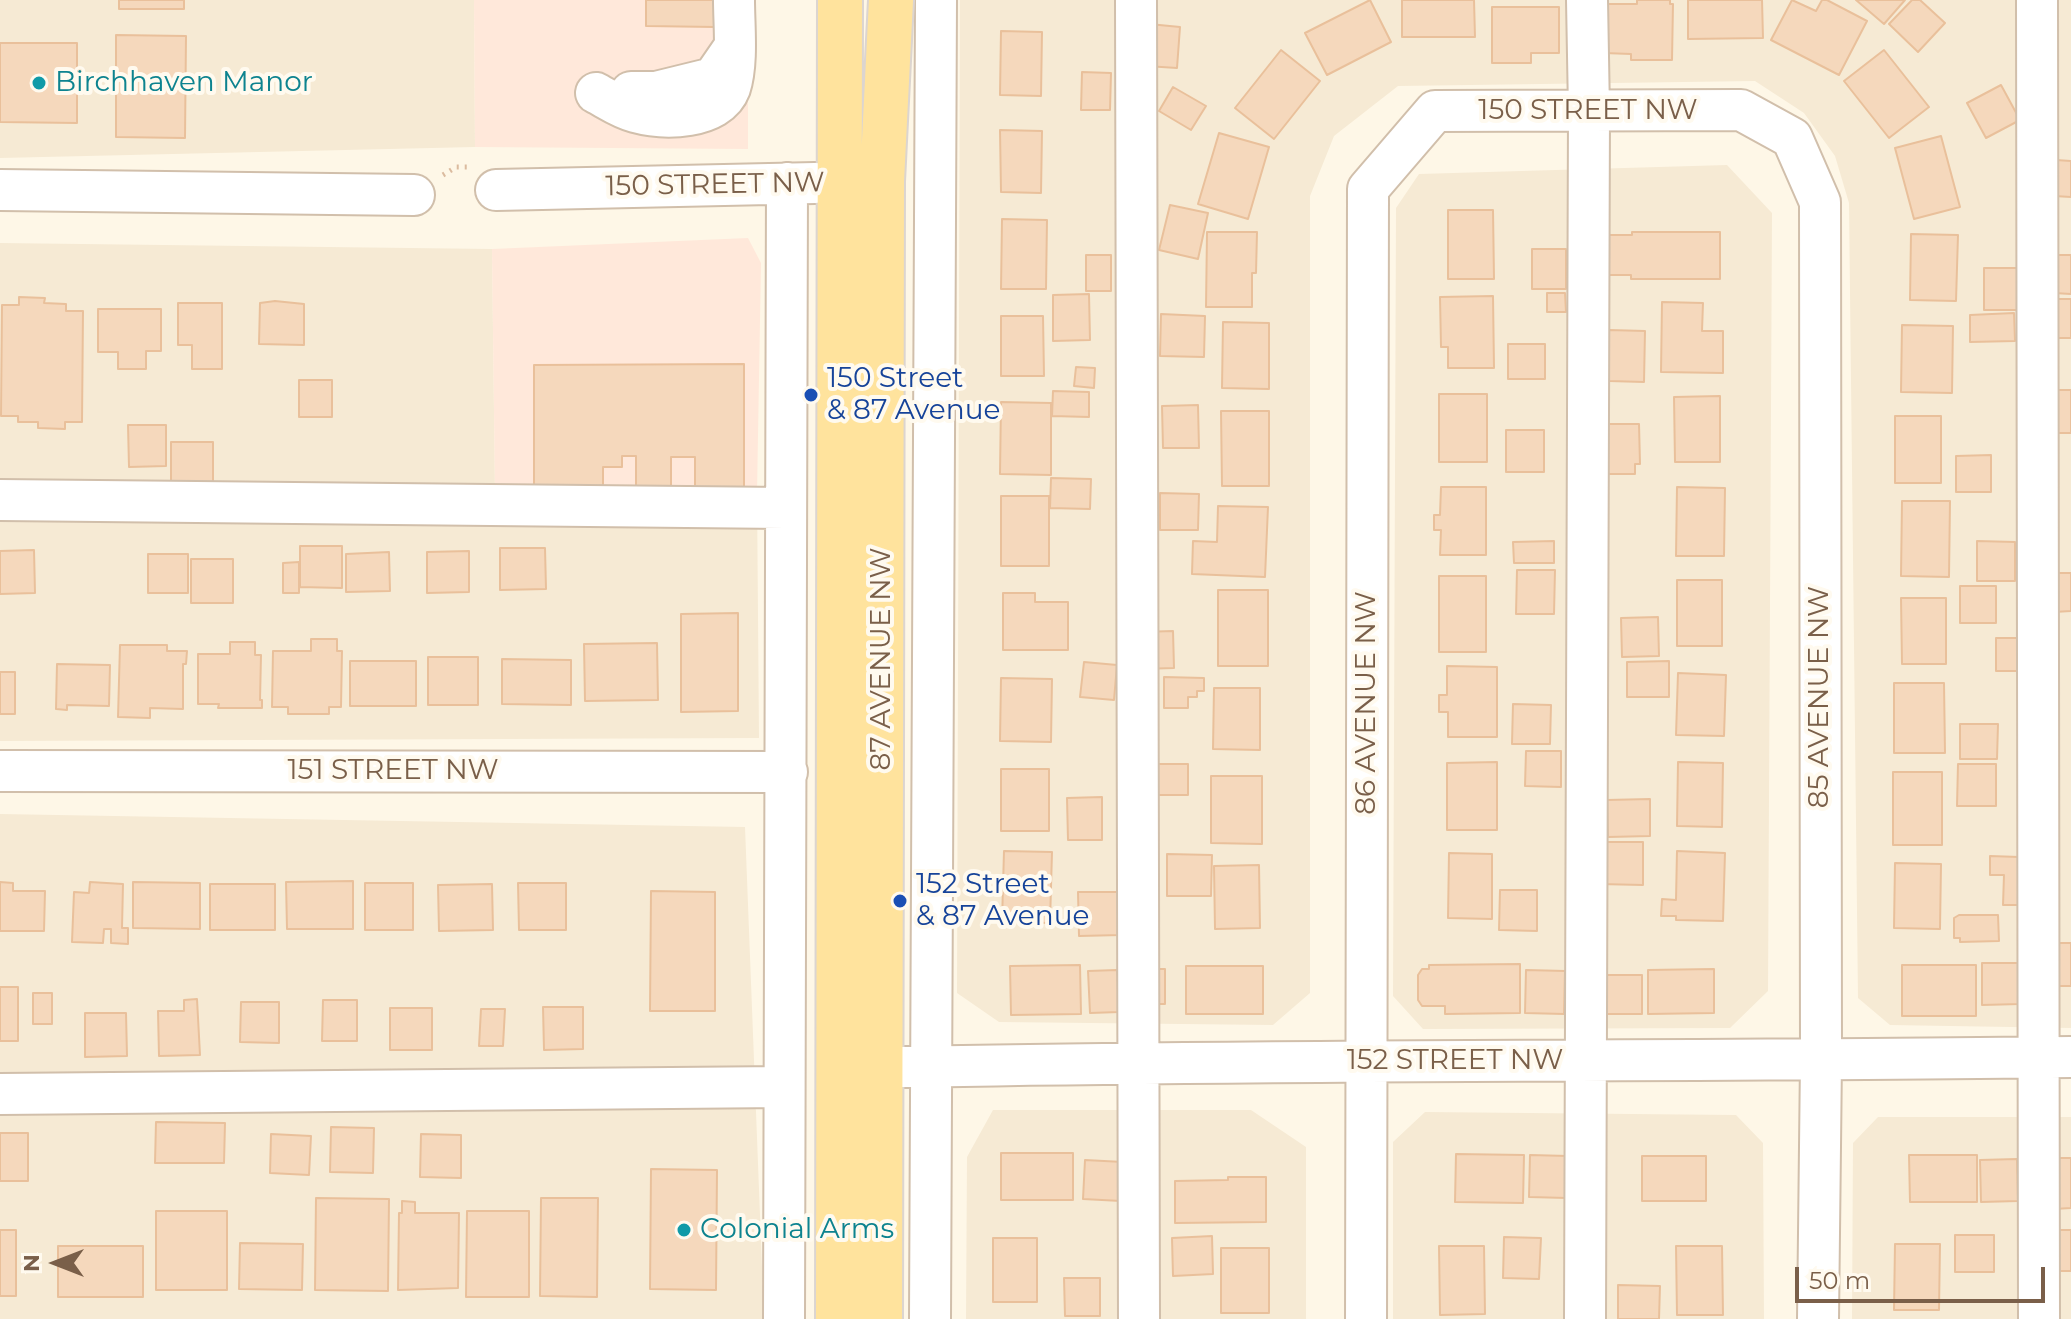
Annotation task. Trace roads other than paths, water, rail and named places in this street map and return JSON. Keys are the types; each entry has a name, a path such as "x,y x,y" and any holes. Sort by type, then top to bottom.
{"main road":[{"name":"87 AVENUE NW","path":"840,0 838,183 859,1068 880,1319"},
{"name":"87 AVENUE NW","path":"838,1319 859,1068 882,181 891,0"}],"street":[{"path":"596,93 656,92 713,78 733,49 734,0"},
{"name":"87 AVENUE NW","path":"930,1319 936,0"},
{"path":"1136,0 1139,1319"},
{"path":"1585,1319 1587,0"},
{"path":"2037,0 2055,1057 2039,1319"},
{"name":"150 STREET NW","path":"1435,111 1741,110"},
{"name":"85 AVENUE NW","path":"1741,110 1792,138 1820,202 1821,1060 1818,1319"},
{"name":"86 AVENUE NW","path":"1366,1319 1368,189 1435,111"},
{"name":"150 STREET NW","path":"489,178 787,183 935,181"},
{"path":"784,1319 787,183"},
{"path":"0,190 414,195"},
{"path":"0,500 785,508"},
{"name":"151 STREET NW","path":"0,771 787,772"},
{"name":"152 STREET NW","path":"859,1068 1367,1060 2055,1057"},
{"path":"0,1094 783,1087"}],"place":[{"name":"Birchhaven Manor","path":"39,83"},
{"name":"150 Street & 87 Avenue","path":"811,395"},
{"name":"152 Street & 87 Avenue","path":"900,901"},
{"name":"Colonial Arms","path":"684,1230"}]}
